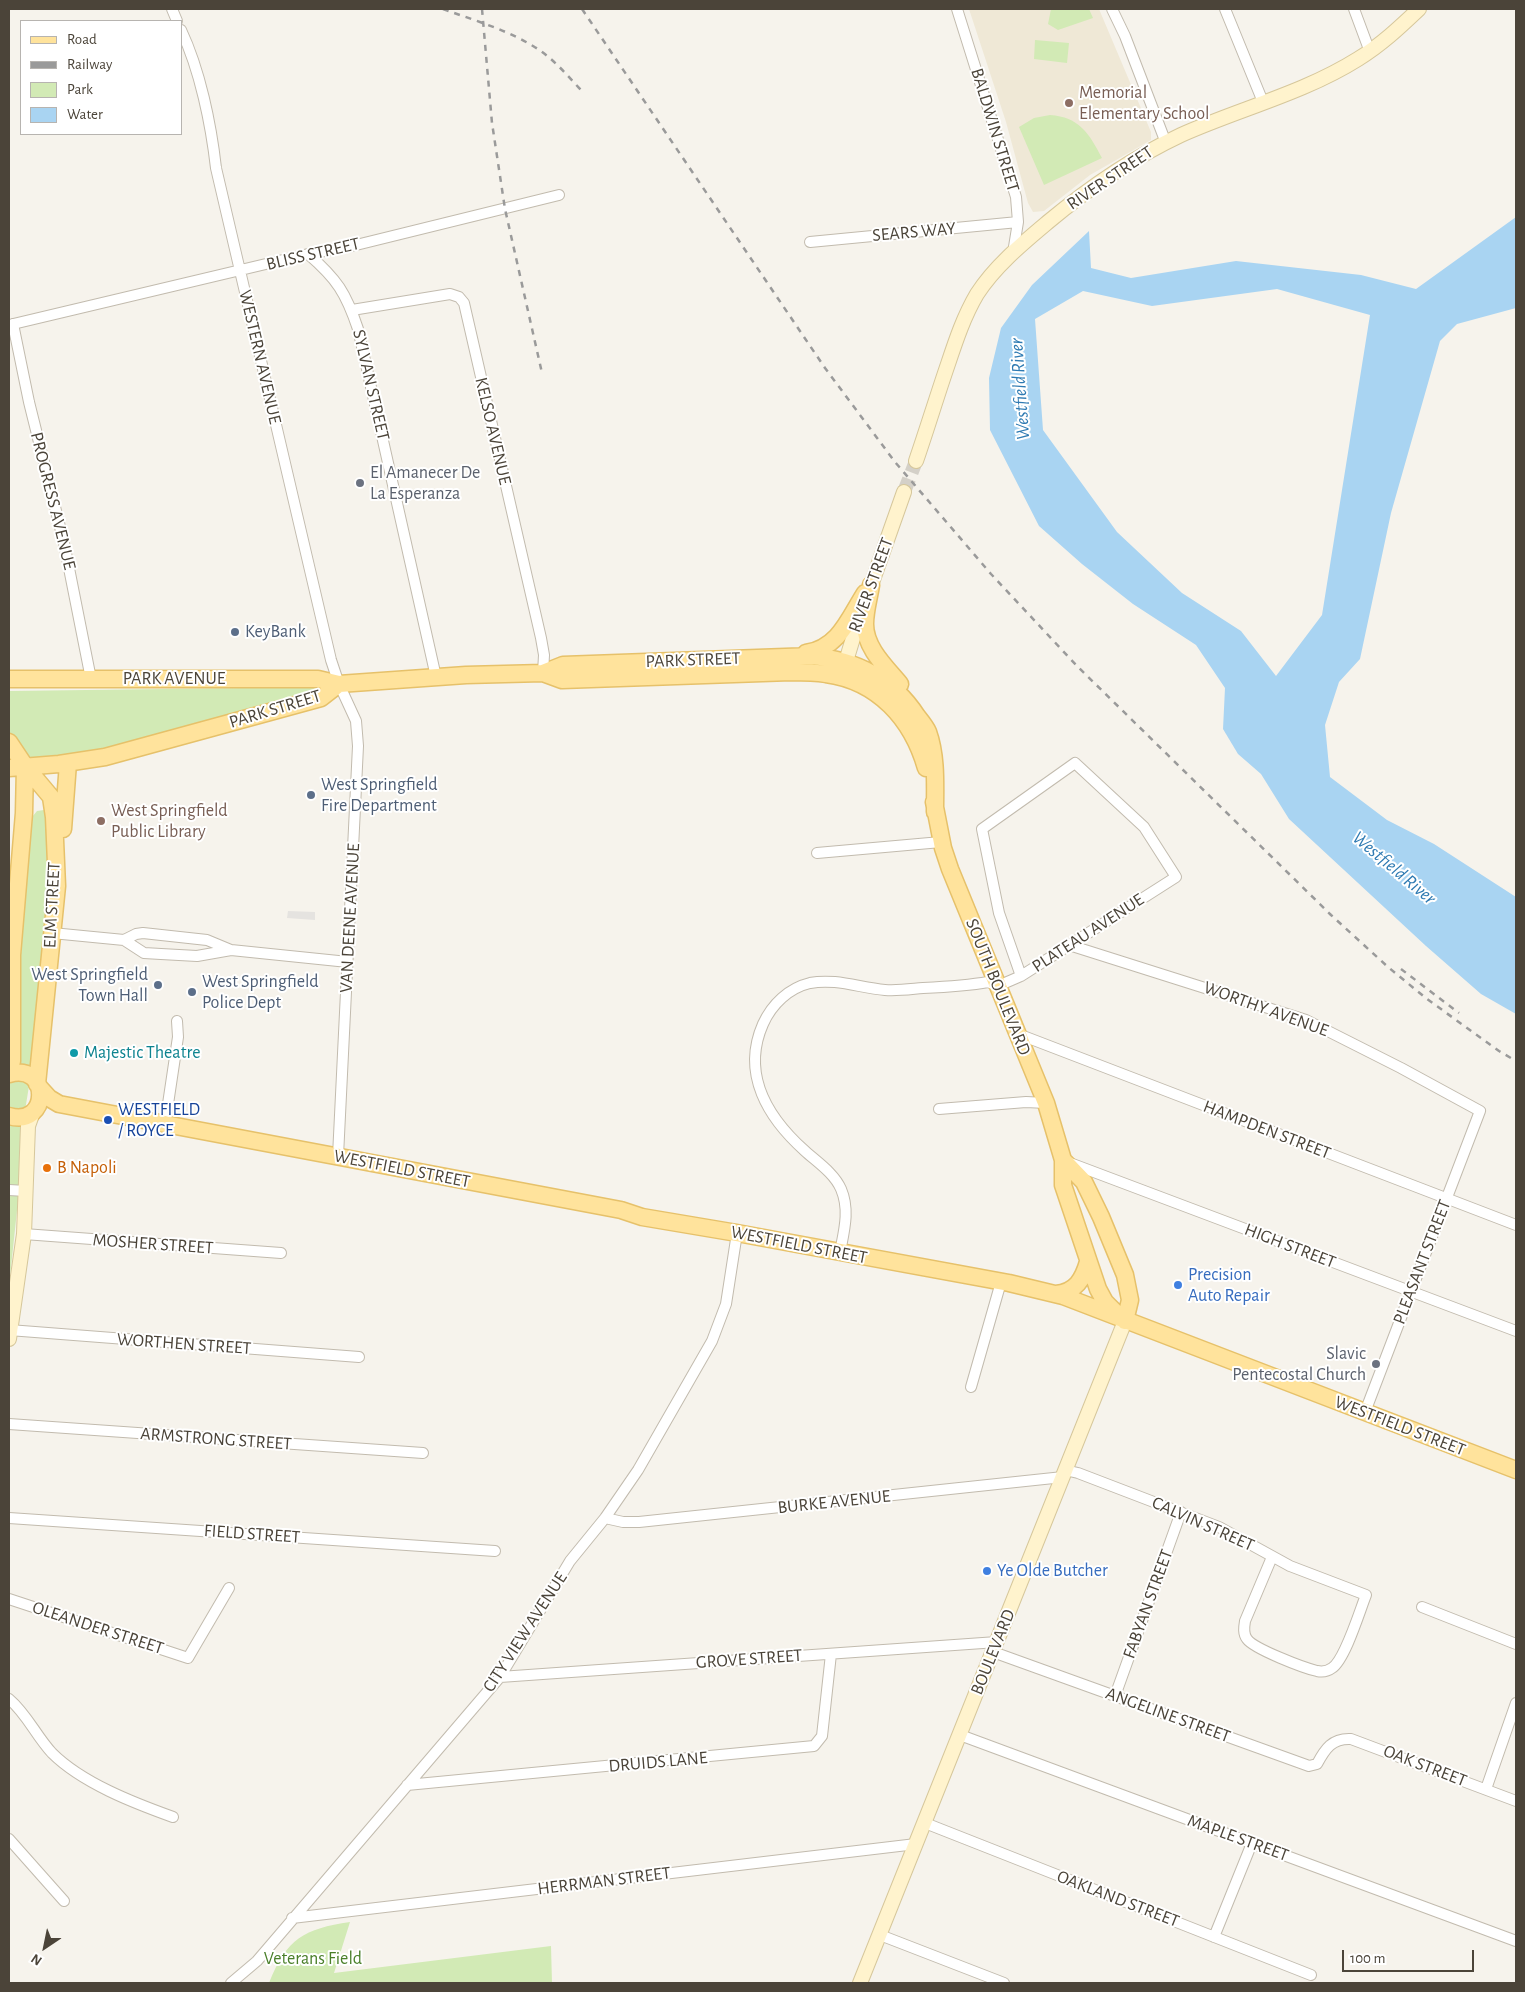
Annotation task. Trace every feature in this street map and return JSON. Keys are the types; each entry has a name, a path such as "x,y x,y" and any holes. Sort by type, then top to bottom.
{"main road":[{"name":"RIVER STREET","path":"916,461 950,358 970,306 978,293 1013,253 1061,211 1098,182 1129,162 1166,143 1333,73 1370,52 1419,9"},
{"name":"RIVER STREET","path":"842,678 845,661 904,492"},
{"path":"785,656 810,652 826,646 848,625 871,585"},
{"path":"871,585 865,620 867,638 874,651 919,709 927,731"},
{"name":"PARK STREET","path":"17,766 44,766 68,763 128,752 321,698 339,684 436,677 543,673 563,665 785,656 820,657 845,661"},
{"name":"SOUTH BOULEVARD","path":"845,661 865,669 894,688 908,702 927,731 933,763 936,812"},
{"name":"PARK STREET","path":"543,673 562,680 791,672 827,674 842,678"},
{"name":"SOUTH BOULEVARD","path":"842,678 880,696 891,706 908,726 922,753 942,842 954,880 1046,1103 1063,1160 1063,1185 1088,1262 1105,1302 1125,1321"},
{"name":"PARK AVENUE","path":"9,679 318,679 339,684"},
{"name":"ELM STREET","path":"9,742 17,766 24,806 13,948 12,1061 9,1073"},
{"path":"57,886 68,763"},
{"name":"ELM STREET","path":"17,766 51,797 53,807 57,886 38,1086 41,1095 36,1109"},
{"path":"24,806 53,807"},
{"name":"WESTFIELD STREET","path":"9,1073 23,1073 30,1076 49,1098 59,1104 338,1156 452,1180 621,1210 642,1218 737,1233 1001,1282 1055,1294 1083,1303 1125,1321 1516,1470"},
{"name":"WESTFIELD STREET","path":"9,1116 24,1117 36,1109 59,1104"},
{"path":"9,1333 24,1234 28,1129 30,1118 36,1109"},
{"name":"SOUTH BOULEVARD","path":"1063,1160 1084,1182 1125,1275 1130,1300 1125,1321"},
{"path":"1055,1294 1074,1288 1081,1280 1088,1262"},
{"name":"BOULEVARD","path":"860,1983 1125,1321"}],"street":[{"name":"BALDWIN STREET","path":"957,9 1016,198 1018,222 1013,253"},
{"path":"1112,9 1125,36 1166,143"},
{"path":"1224,9 1263,102"},
{"path":"1354,9 1370,52"},
{"name":"WESTERN AVENUE","path":"182,33 200,87 212,134 216,168 331,660 339,684"},
{"name":"BLISS STREET","path":"11,324 308,254 352,246 559,195"},
{"name":"SEARS WAY","path":"810,242 1018,222"},
{"name":"SYLVAN STREET","path":"308,254 338,283 352,310 363,344 436,677"},
{"name":"KELSO AVENUE","path":"352,310 450,294 460,297 464,303 541,638 544,655 543,673"},
{"name":"PROGRESS AVENUE","path":"11,324 64,546 91,679"},
{"name":"VAN DEENE AVENUE","path":"338,1156 358,732 353,713 339,684"},
{"name":"PLATEAU AVENUE","path":"998,986 1021,976 1176,876 1144,827 1075,763 982,829 999,913 1021,976"},
{"path":"816,853 942,842"},
{"path":"52,933 124,940 144,953 197,956 231,950 348,962"},
{"path":"124,940 143,933 207,940 231,950"},
{"name":"WORTHY AVENUE","path":"1069,945 1306,1020 1480,1111"},
{"path":"840,1252 846,1216 841,1189 831,1174 780,1126 768,1108 759,1088 756,1065 757,1048 759,1036 767,1016 778,1002 790,992 807,984 820,982 841,982 893,990 988,982 998,986"},
{"path":"165,1124 178,1037 177,1021"},
{"name":"HAMPDEN STREET","path":"1018,1034 1516,1226"},
{"path":"939,1109 1026,1102 1046,1103"},
{"name":"PLEASANT STREET","path":"1365,1412 1480,1111"},
{"name":"HIGH STREET","path":"1063,1160 1516,1331"},
{"path":"9,1190 26,1191"},
{"name":"CITY VIEW AVENUE","path":"231,1983 257,1961 500,1677 570,1561 605,1518 638,1470 712,1341 726,1304 737,1233"},
{"name":"MOSHER STREET","path":"24,1234 282,1253"},
{"path":"971,1387 1001,1282"},
{"name":"WORTHEN STREET","path":"9,1333 359,1357"},
{"name":"ARMSTRONG STREET","path":"9,1424 423,1454"},
{"name":"CALVIN STREET","path":"1064,1474 1078,1473 1182,1512 1232,1533 1272,1557 1366,1595 1341,1658 1332,1668 1322,1671 1315,1670 1259,1649 1246,1638 1244,1628 1272,1557"},
{"name":"BURKE AVENUE","path":"605,1518 623,1522 639,1522 1064,1474"},
{"name":"FABYAN STREET","path":"1115,1696 1182,1512"},
{"name":"FIELD STREET","path":"9,1518 495,1551"},
{"name":"OLEANDER STREET","path":"9,1599 188,1658 229,1588"},
{"path":"1422,1607 1516,1644"},
{"name":"GROVE STREET","path":"500,1677 831,1654 995,1647"},
{"name":"ANGELINE STREET","path":"995,1647 1115,1696 1309,1766 1317,1764 1326,1747 1332,1743"},
{"name":"DRUIDS LANE","path":"407,1785 814,1746 822,1736 831,1654"},
{"path":"9,1699 23,1713 46,1746 66,1766 111,1791 173,1817"},
{"path":"1486,1790 1516,1703"},
{"name":"MAPLE STREET","path":"960,1735 1516,1940"},
{"name":"OAK STREET","path":"1332,1743 1342,1739 1356,1740 1516,1801"},
{"name":"OAKLAND STREET","path":"925,1823 1312,1975"},
{"path":"9,1839 64,1902"},
{"path":"1214,1937 1252,1843"},
{"name":"HERRMAN STREET","path":"292,1918 916,1844"},
{"path":"880,1935 1004,1983"}],"shaded area":[{"name":"Memorial Elementary School","path":"969,9 1099,9 1151,132 1151,140 1090,175 1044,211 1033,212 1028,203 1006,122"},
{"path":"288,911 315,912 315,920 287,918"}],"green space":[{"path":"1051,9 1089,9 1093,18 1058,30 1048,24"},
{"path":"1035,40 1069,43 1067,63 1034,59"},
{"path":"1050,115 1060,116 1076,123 1087,134 1102,158 1044,185 1019,127 1034,118"},
{"path":"318,687 319,691 166,735 88,752 9,760 9,691"},
{"path":"44,810 46,814 49,861 47,898 33,1061 24,1117 9,1286 9,1068 17,1003 32,817 37,811"},
{"name":"Veterans Field","path":"350,1922 334,1973 551,1946 552,1983 269,1983 283,1955 299,1938 320,1928"}],"water":[{"name":"Westfield River","path":"1516,217 1516,308 1457,324 1440,341 1391,513 1360,659 1339,682 1325,725 1330,777 1387,820 1434,844 1516,897 1516,1014 1481,994 1426,946 1289,819 1261,774 1238,754 1223,729 1225,688 1196,645 1133,604 1082,564 1039,526 990,430 989,378 1001,328 1032,285 1089,231 1091,268 1131,278 1236,261 1361,275 1416,289","holes":["1277,289 1370,315 1322,615 1276,676 1241,631 1182,593 1117,532 1043,430 1035,319 1083,291 1152,306"]}],"tunnel":[{"path":"904,492 916,461"}],"railway":[{"path":"443,9 500,30 540,50 581,90"},
{"path":"482,9 492,123 505,209 542,373"},
{"path":"582,9 825,368 895,462 991,574 1077,666 1331,915 1388,967 1427,999 1499,1051 1516,1061"},
{"path":"1401,969 1459,1013"}],"place":[{"name":"Memorial Elementary School","path":"1069,103"},
{"name":"El Amanecer De La Esperanza","path":"360,483"},
{"name":"KeyBank","path":"235,632"},
{"name":"West Springfield Fire Department","path":"311,795"},
{"name":"West Springfield Public Library","path":"101,821"},
{"name":"West Springfield Town Hall","path":"158,985"},
{"name":"West Springfield Police Dept","path":"192,992"},
{"name":"Majestic Theatre","path":"74,1053"},
{"name":"WESTFIELD / ROYCE","path":"108,1120"},
{"name":"B Napoli","path":"47,1168"},
{"name":"Precision Auto Repair","path":"1178,1285"},
{"name":"Slavic Pentecostal Church","path":"1376,1364"},
{"name":"Ye Olde Butcher","path":"987,1571"}]}
